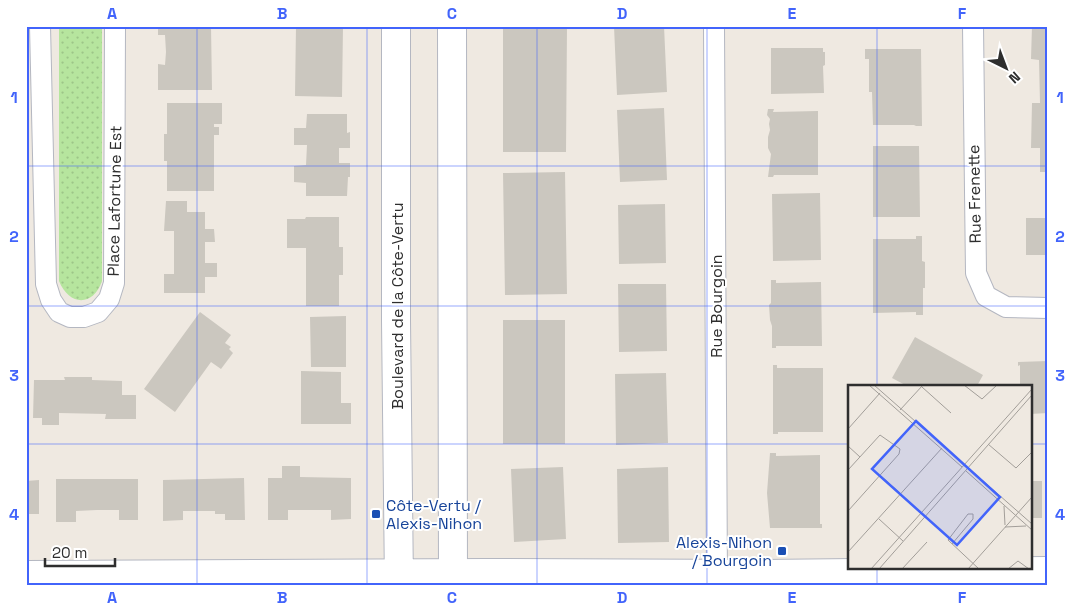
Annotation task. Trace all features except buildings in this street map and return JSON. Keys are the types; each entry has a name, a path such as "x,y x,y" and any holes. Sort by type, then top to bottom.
{"main road":[{"name":"Boulevard de la Côte-Vertu","path":"396,26 396,311 399,580"},
{"path":"452,26 453,580"},
{"path":"26,575 399,580 717,579 1048,571"}],"street":[{"name":"Place Lafortune Est","path":"40,26 46,284 50,300 59,312 70,317 84,317 98,312 109,299 114,283 115,26"},
{"name":"Rue Bourgoin","path":"714,26 717,579"},
{"name":"Rue Frenette","path":"973,26 976,273 986,296 1006,306 1048,308"}],"green space":[{"path":"59,26 102,26 102,281 93,295 81,300 69,295 59,281"}],"place":[{"name":"Côte-Vertu / Alexis-Nihon","path":"376,514"},
{"name":"Alexis-Nihon / Bourgoin","path":"782,551"}]}
